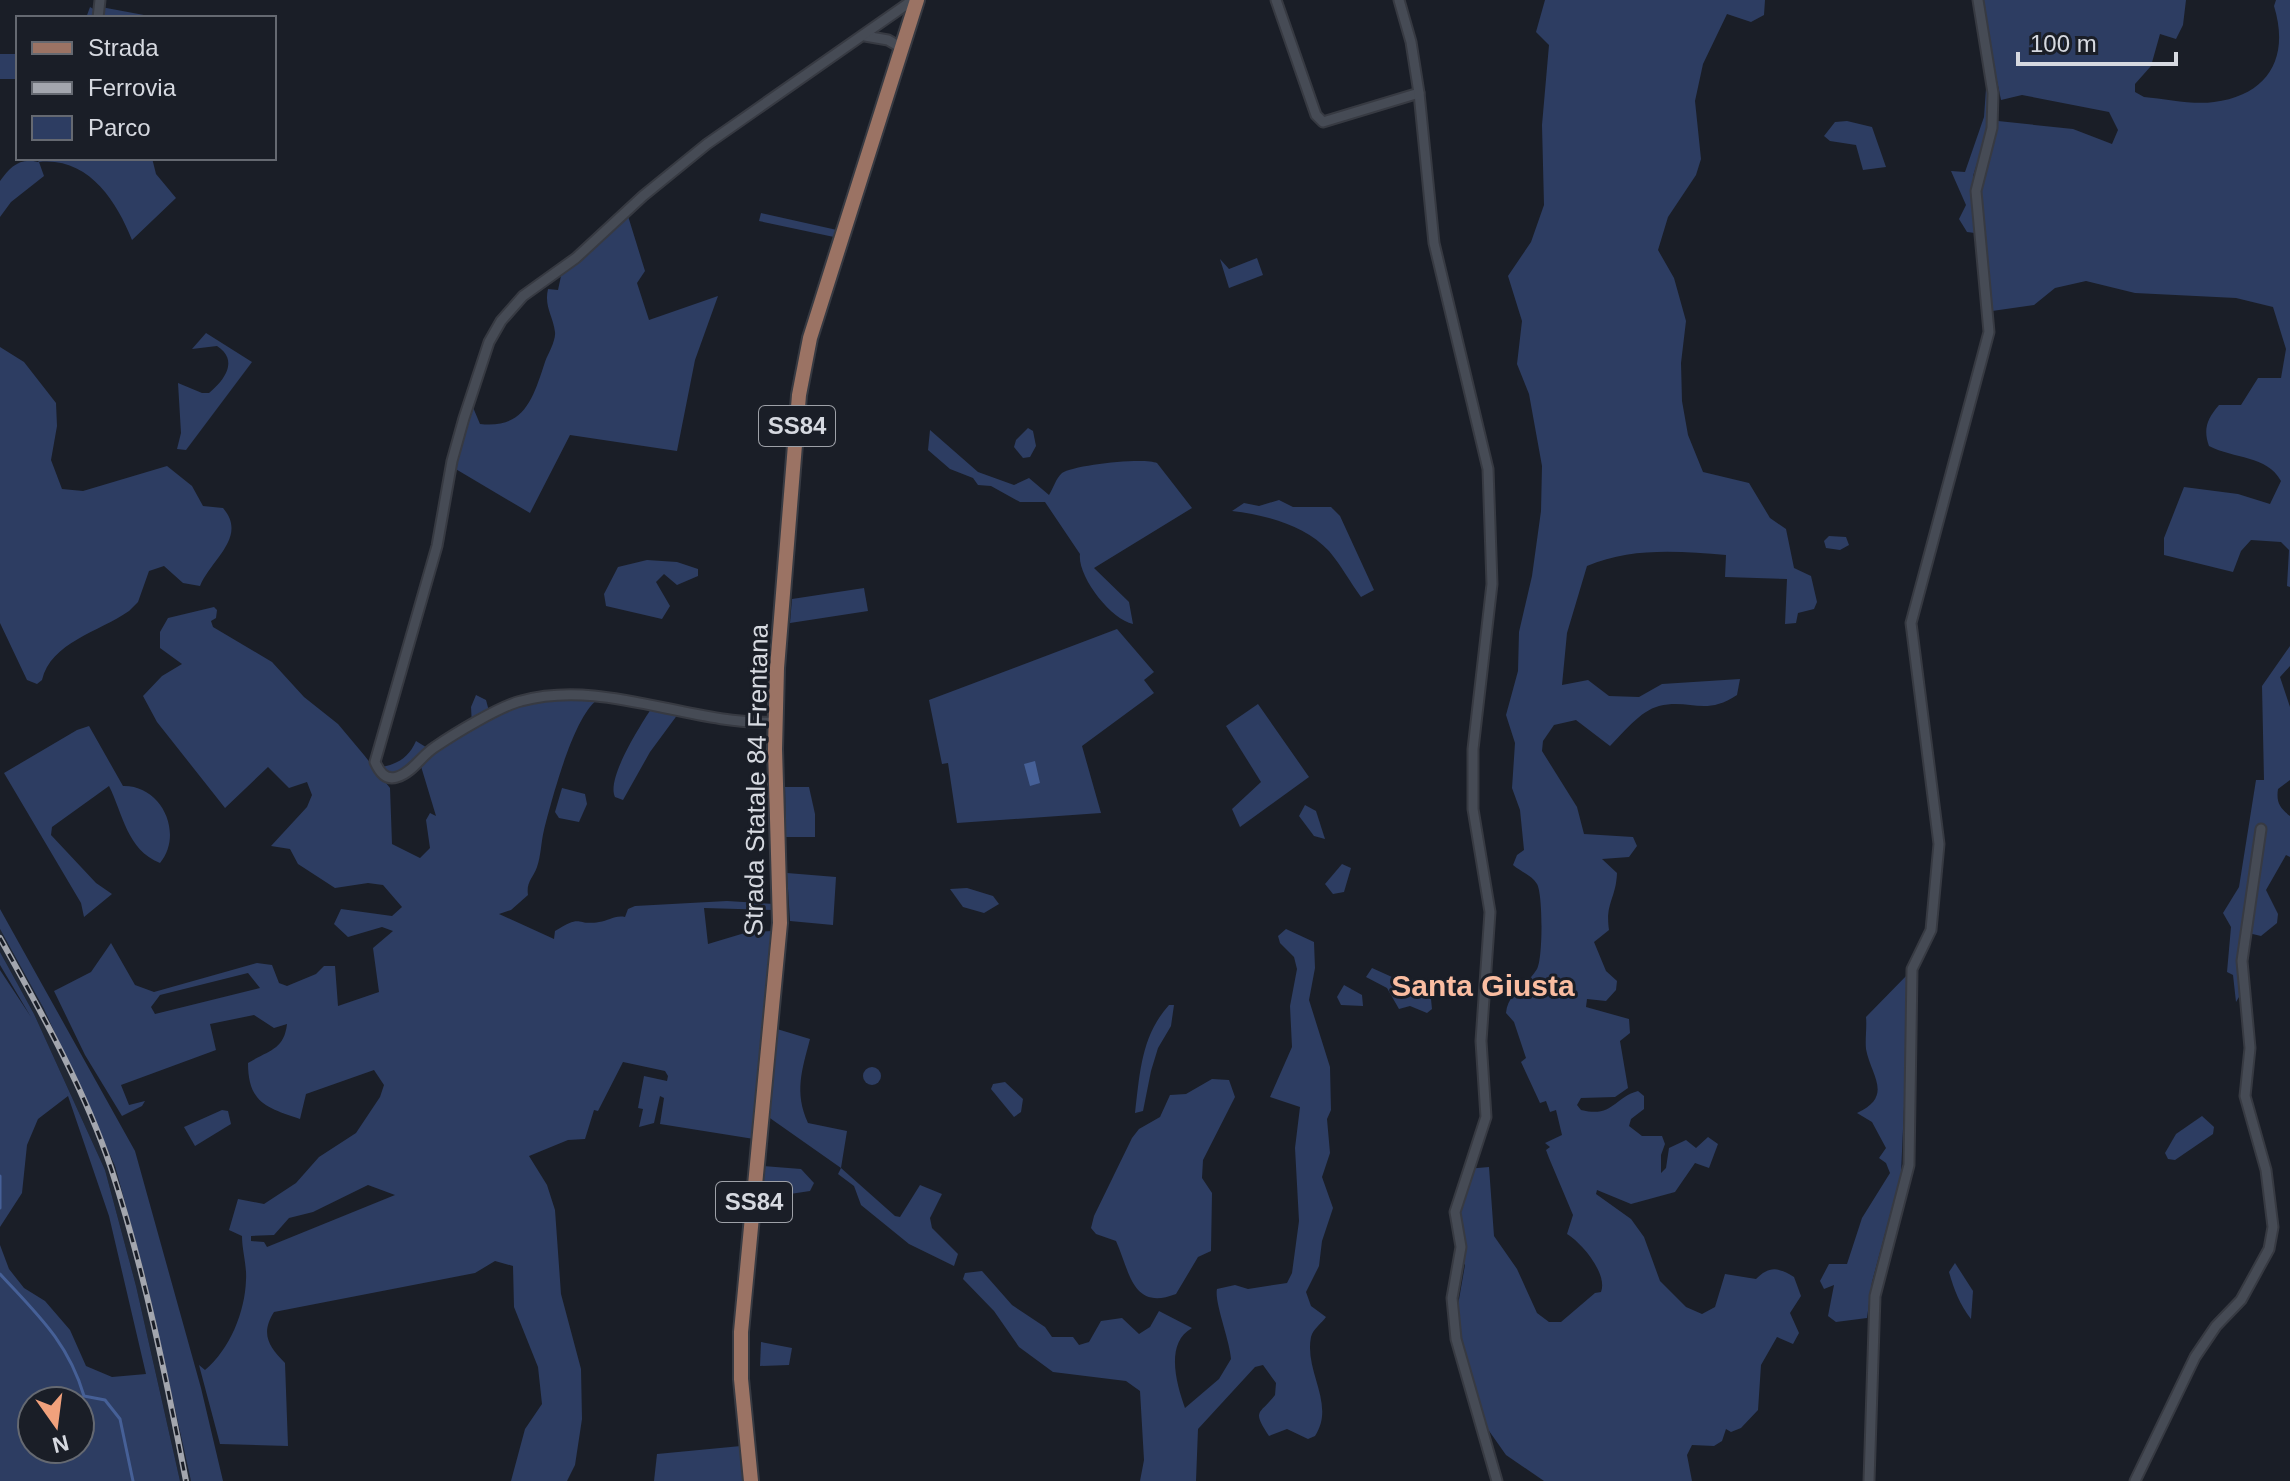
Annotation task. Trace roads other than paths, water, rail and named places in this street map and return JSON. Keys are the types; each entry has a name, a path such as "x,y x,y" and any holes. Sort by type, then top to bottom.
{"main road":[{"name":"Strada Statale 84 Frentana","path":"751,1481 741,1379 741,1332 780,923 775,722 789,498 803,369 827,281 915,0"}],"street":[{"path":"775,722 733,722 605,696 542,698 506,707 433,748 399,777 389,778 380,772 375,762 437,546 452,461 464,418 489,342 501,321 523,296 576,258 643,196 707,144 915,0"},
{"path":"1276,0 1316,115 1323,122 1419,93"},
{"path":"1399,0 1411,42 1419,93 1434,243 1488,469 1492,584 1473,749 1473,809 1490,912 1481,1041 1486,1117 1455,1212 1461,1247 1452,1298 1456,1339 1497,1481"},
{"path":"1869,1481 1875,1296 1909,1165 1912,969 1931,930 1939,844 1911,623 1989,332 1976,191 1992,128 1993,93 1978,0"},
{"path":"865,36 888,40 902,48"},
{"path":"2135,1481 2195,1357 2216,1326 2241,1300 2269,1249 2273,1227 2266,1170 2245,1096 2250,1048 2242,961 2261,829"}],"waterway":[{"path":"0,1176 0,1208"},
{"path":"0,1274 60,1344 84,1396 105,1400 120,1419 133,1481"}],"railway":[{"path":"0,938 75,1080 111,1168 144,1284 186,1481"}],"district":[{"name":"Santa Giusta","path":"1483,986"}]}
